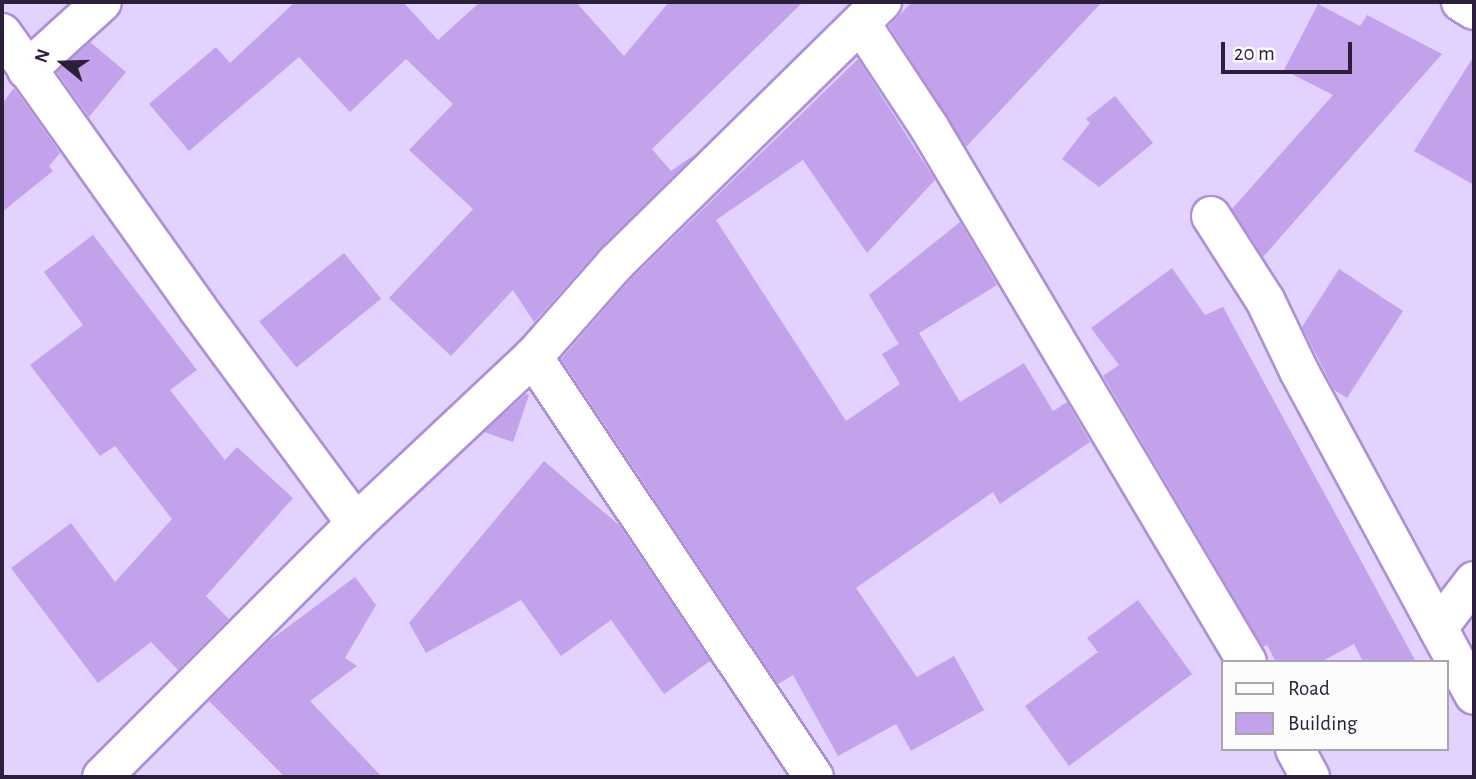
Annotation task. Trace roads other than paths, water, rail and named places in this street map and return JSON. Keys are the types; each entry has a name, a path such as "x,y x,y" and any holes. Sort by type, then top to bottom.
{"street":[{"path":"27,71 102,2"},
{"path":"1461,2 1474,10"},
{"path":"102,777 356,523 533,356 616,263 872,13 929,127 1246,660"},
{"path":"2,33 356,523"},
{"path":"1211,216 1265,300 1299,371 1474,695"},
{"path":"533,356 814,777"},
{"path":"1438,628 1474,581"},
{"path":"1296,751 1310,777"}]}
